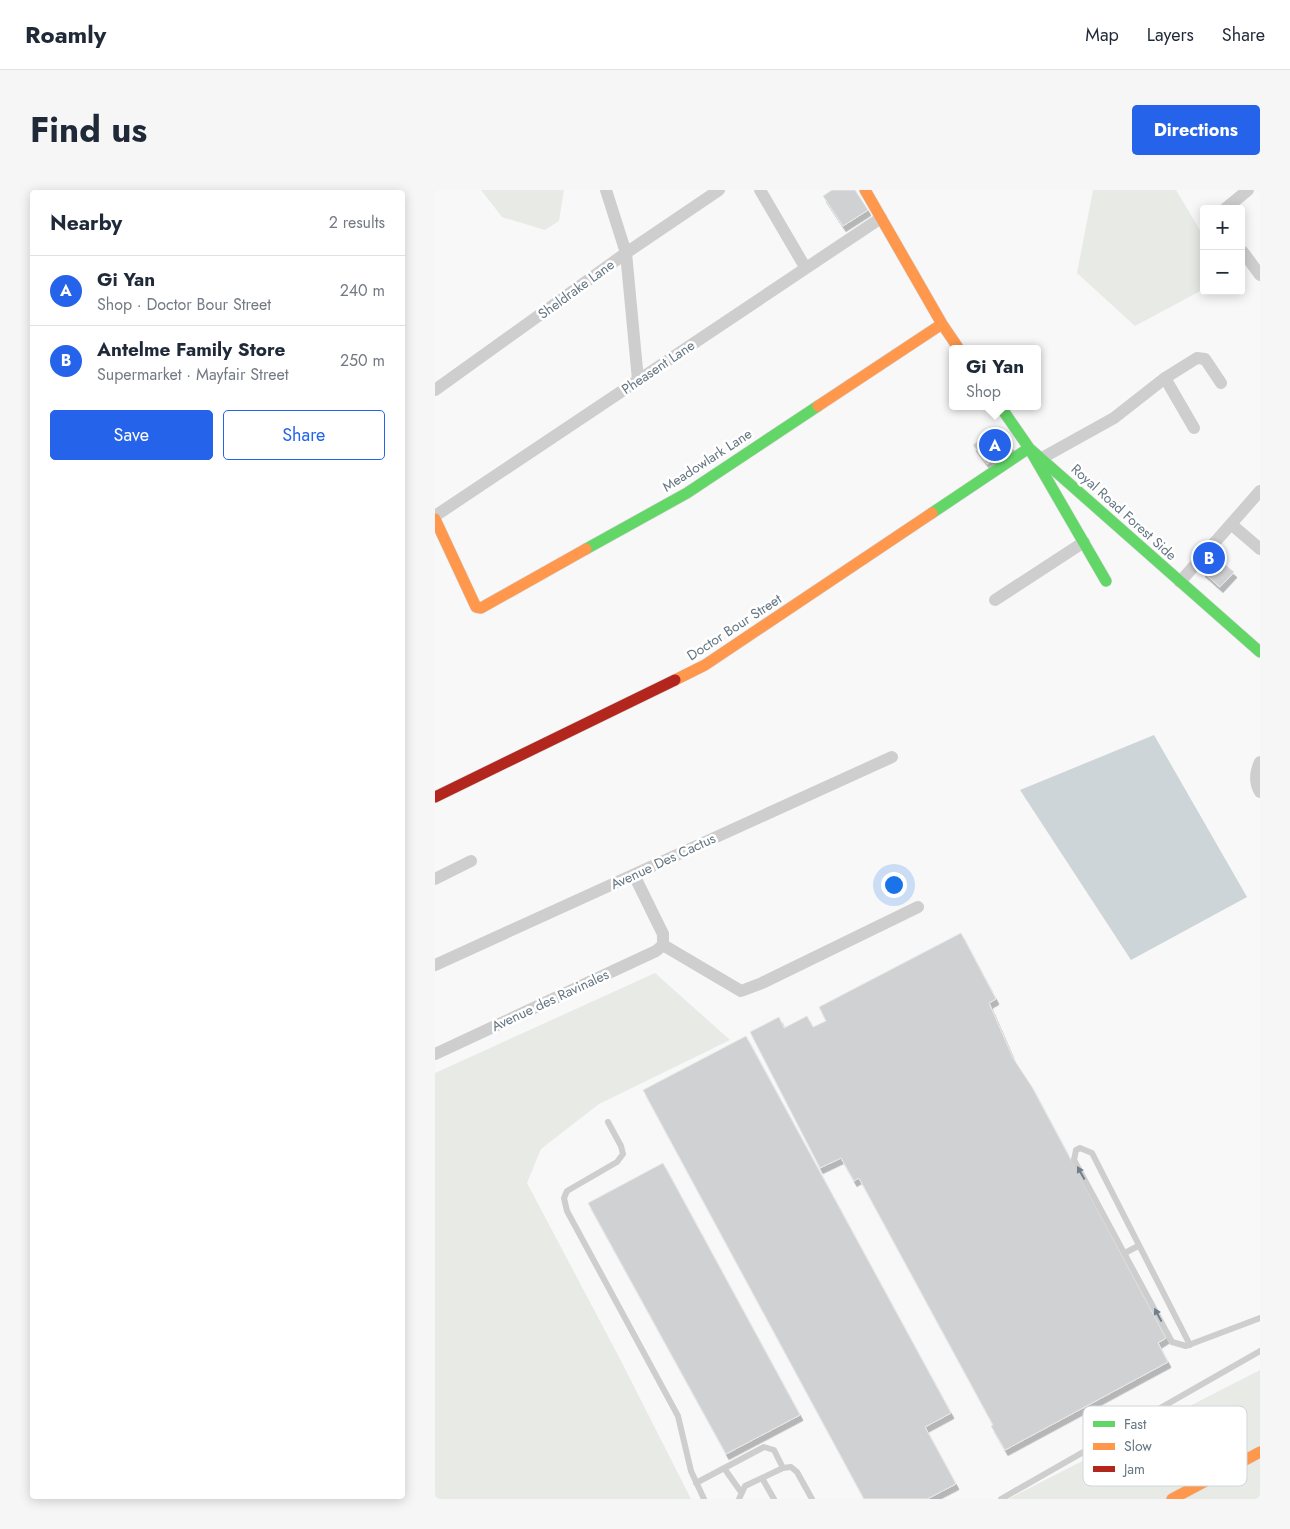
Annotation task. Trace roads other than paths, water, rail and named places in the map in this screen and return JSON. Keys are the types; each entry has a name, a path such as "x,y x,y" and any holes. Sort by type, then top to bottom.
{"street":[{"path":"606,190 625,253 639,380"},
{"name":"Sheldrake Lane","path":"435,390 625,253 719,190"},
{"path":"760,190 805,267"},
{"path":"865,190 942,324 956,345"},
{"path":"1230,205 1248,190"},
{"name":"Pheasent Lane","path":"435,518 805,267 881,218"},
{"path":"1245,255 1260,275"},
{"name":"Meadowlark Lane","path":"435,518 476,607 481,608 687,493 942,324"},
{"path":"1043,458 1114,418 1165,378 1201,357 1205,359 1221,383"},
{"path":"1165,378 1194,428"},
{"name":"Royal Road Forest Side","path":"1003,410 1029,448 1043,458 1260,652"},
{"path":"1029,448 1106,581"},
{"name":"Doctor Bour Street","path":"435,797 705,665 1029,448"},
{"path":"1180,582 1260,492"},
{"path":"1231,524 1260,549"},
{"path":"995,600 1084,542"},
{"name":"Avenue Des Cactus","path":"435,965 892,757"},
{"path":"1260,762 1255,773 1257,787 1260,792"},
{"path":"435,879 471,861"},
{"path":"634,874 663,934 663,945 741,990 762,983 918,907"},
{"name":"Avenue des Ravinales","path":"435,1054 656,951 663,945"},
{"path":"1247,1459 1260,1452"},
{"path":"1173,1499 1197,1486"}],"lane":[{"path":"608,1122 621,1146 623,1154 617,1162 567,1191 564,1198 567,1210 678,1416 691,1471 704,1499"},
{"path":"1190,1345 1092,1154 1080,1148 1076,1150 1074,1160 1172,1342 1186,1346 1190,1345 1260,1318"},
{"path":"1125,1253 1138,1246"},
{"path":"1164,1406 1260,1351"},
{"path":"696,1483 764,1447 774,1450 783,1468"},
{"path":"1001,1499 1083,1452"},
{"path":"739,1499 745,1486 783,1468 791,1467 797,1472 811,1499"},
{"path":"724,1468 741,1492"},
{"path":"762,1478 774,1499"}],"place":[{"name":"Gi Yan","path":"995,445"},
{"name":"Antelme Family Store","path":"1209,558"}]}
